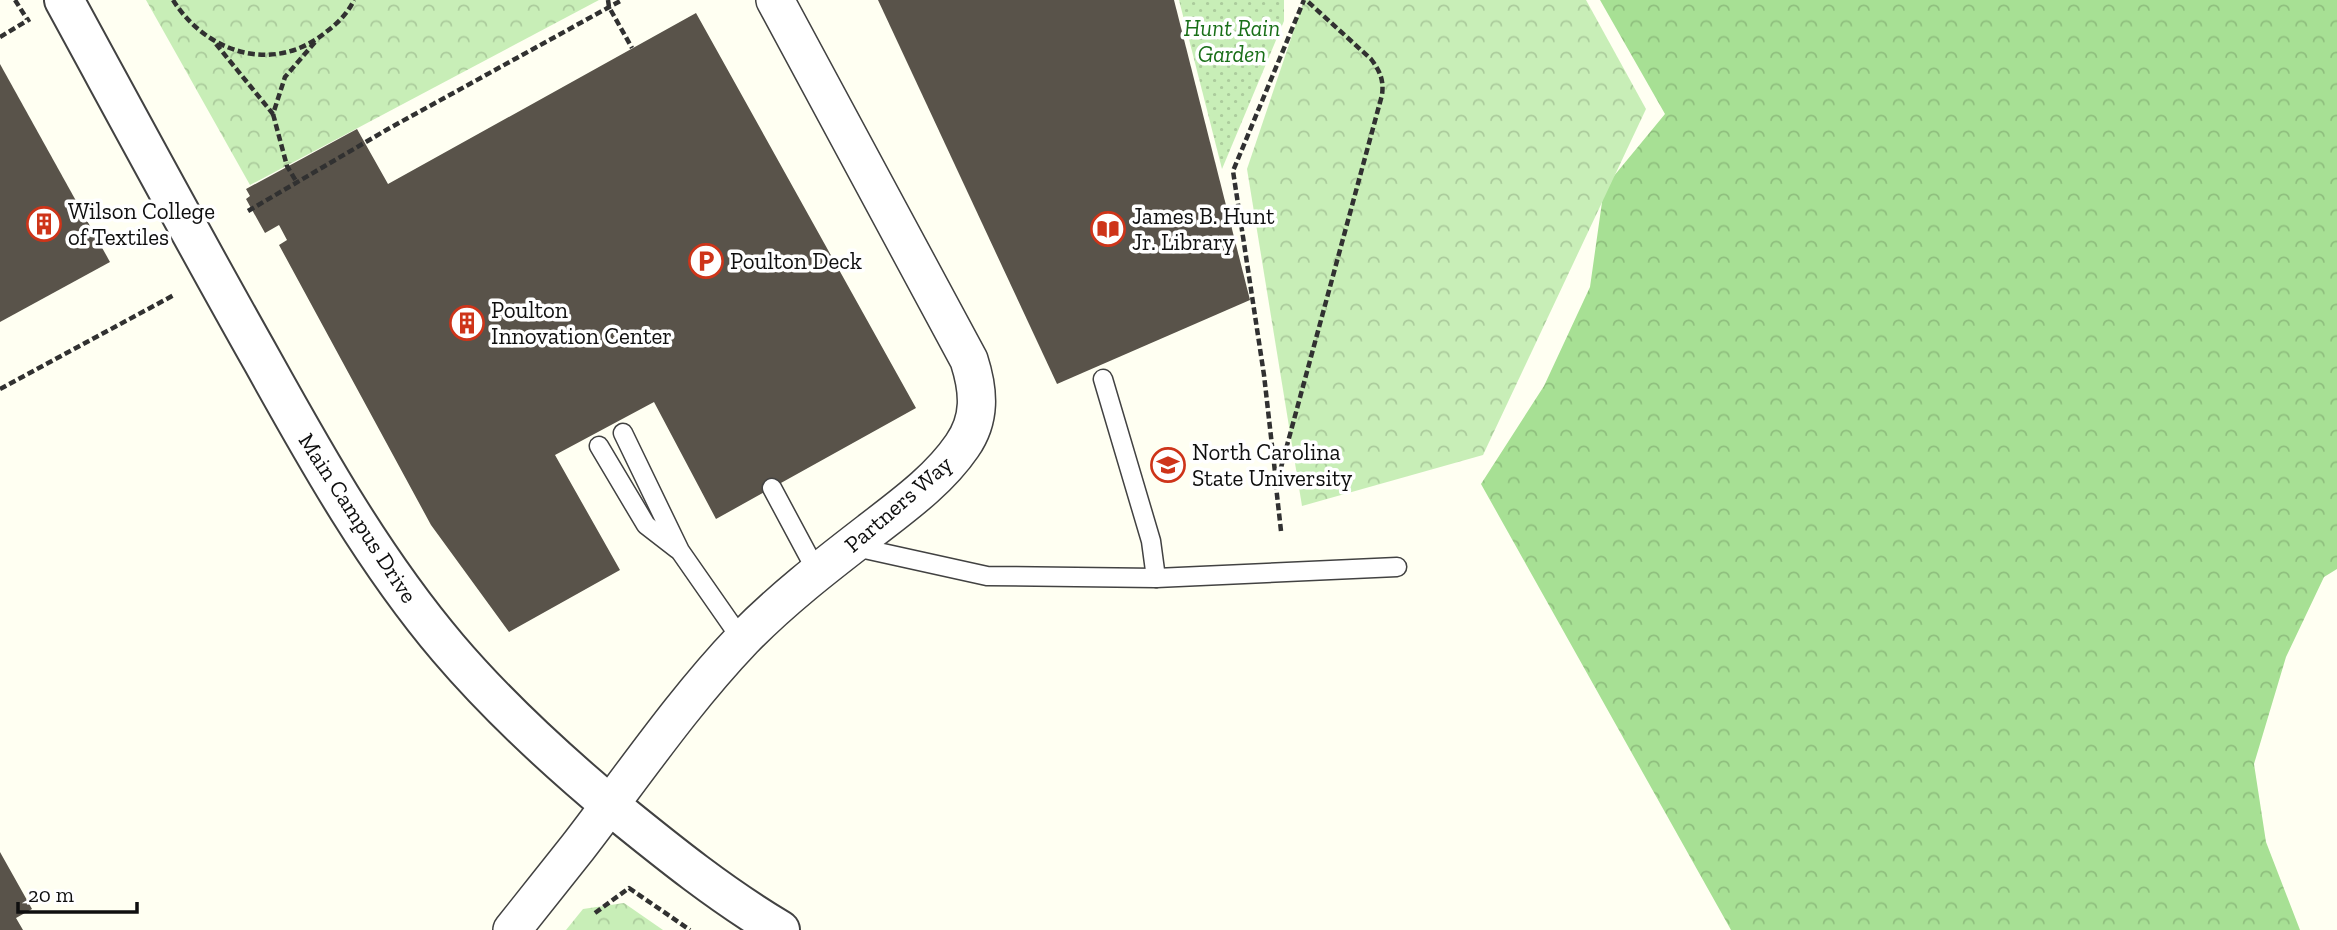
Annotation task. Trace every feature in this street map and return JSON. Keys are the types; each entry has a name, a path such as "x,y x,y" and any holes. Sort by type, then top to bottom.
{"street":[{"name":"Main Campus Drive","path":"64,0 307,442 369,541 407,594 456,657 555,760 690,870 780,930"},
{"name":"Partners Way","path":"512,930 666,729 742,640 817,572 926,486 961,448 976,418 976,382 969,360 775,0"}],"lane":[{"path":"1103,379 1151,541 1156,578"},
{"path":"623,433 680,551 742,640"},
{"path":"599,446 646,525 680,551"},
{"path":"772,488 817,572"},
{"path":"851,546 987,576 1156,578 1397,567"}],"path":[{"path":"15,0 27,20"},
{"path":"173,0 197,29 215,43 272,114 287,166 296,181"},
{"path":"272,114 285,77 319,38 336,24 354,0"},
{"path":"607,0 632,48"},
{"path":"248,211 296,181 622,0"},
{"path":"1276,486 1382,95 1383,83 1379,70 1371,59 1305,0 1233,171 1264,376 1276,486 1281,531"},
{"path":"0,37 16,28"},
{"path":"215,43 239,51 266,55 287,52 319,38"},
{"path":"0,389 174,295"},
{"path":"595,913 629,888 690,930"}],"green space":[{"path":"146,0 599,0 250,185"},
{"name":"Hunt Rain Garden","path":"1179,0 1284,0 1284,21 1222,169"},
{"path":"1304,0 1586,0 1646,109 1483,455 1302,506 1247,169"},
{"path":"1600,0 2337,0 2337,569 2324,577 2286,657 2254,764 2266,842 2300,930 1731,930 1481,484 1544,386 1590,287 1604,188 1665,114"},
{"path":"624,903 663,930 566,930 583,909"}],"building":[{"name":"James B. Hunt Jr. Library","path":"878,0 1174,0 1250,300 1057,384"},
{"path":"696,13 916,408 716,519 654,402 555,455 620,570 509,632 431,525 279,245 287,240 279,225 265,233 246,199 250,196 246,189 357,129 388,184"},
{"name":"Wilson College of Textiles","path":"0,64 110,262 0,322"},
{"path":"0,852 32,909 16,918 23,930 0,930"}],"place":[{"name":"Wilson College of Textiles","path":"44,224"},
{"name":"James B. Hunt Jr. Library","path":"1108,229"},
{"name":"Poulton Deck","path":"706,261"},
{"name":"Poulton Innovation Center","path":"467,323"},
{"name":"North Carolina State University","path":"1168,465"}]}
